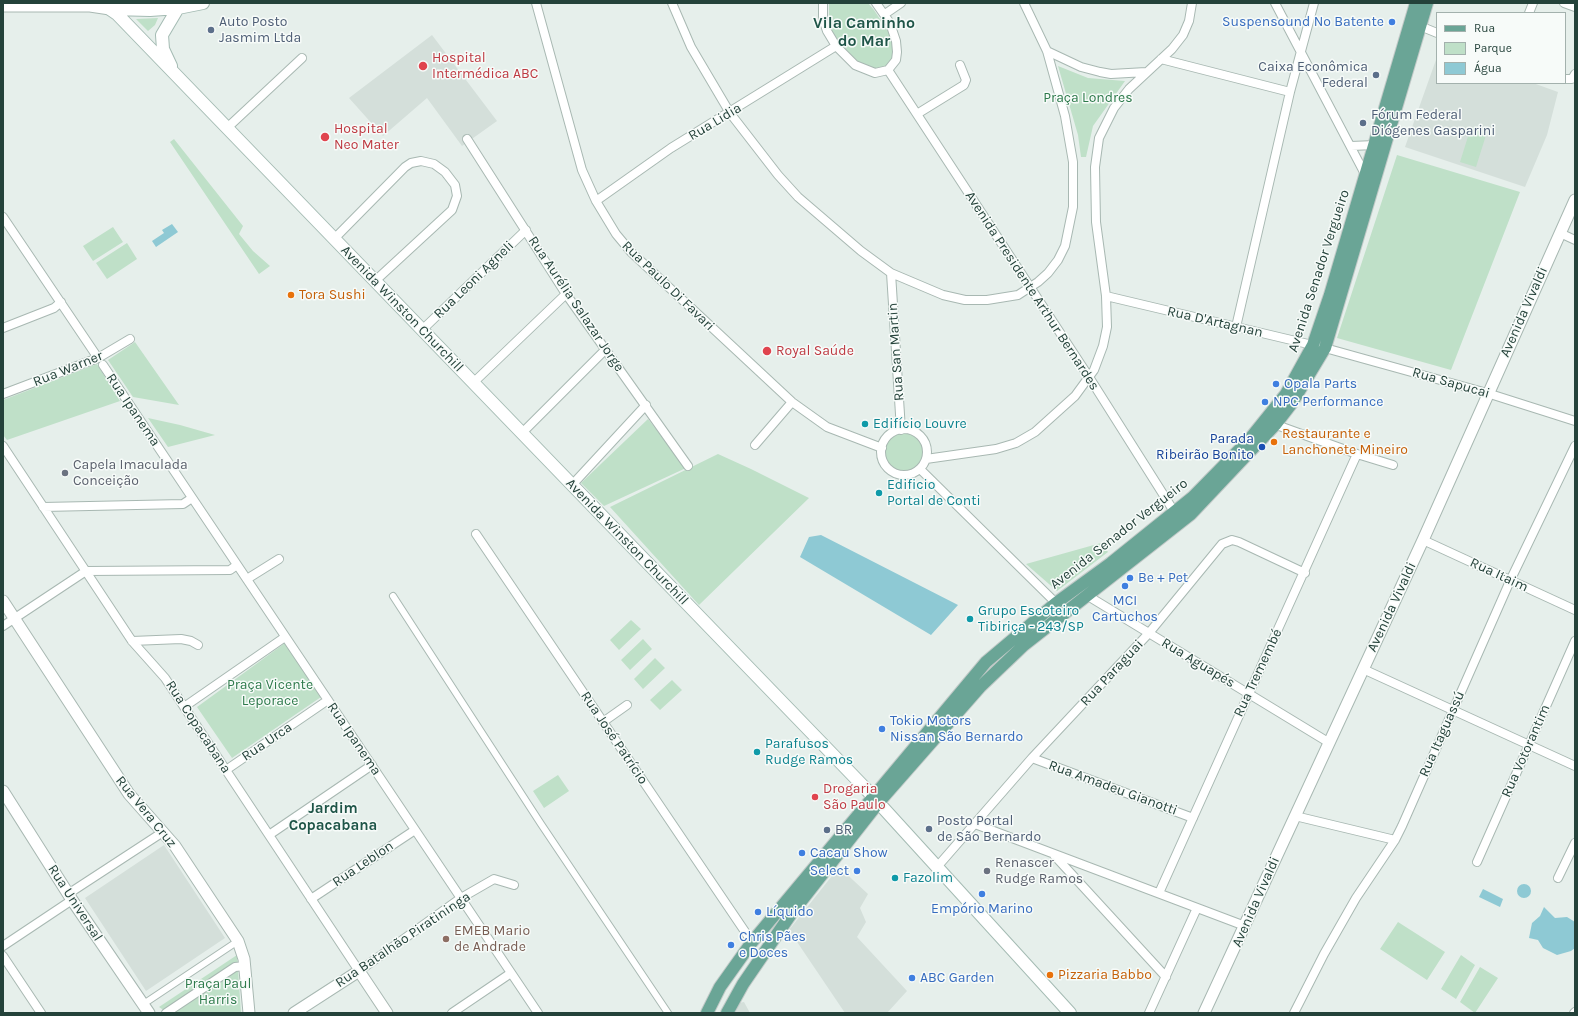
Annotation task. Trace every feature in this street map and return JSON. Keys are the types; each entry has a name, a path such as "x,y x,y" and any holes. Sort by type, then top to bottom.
{"main road":[{"path":"104,5 150,10 178,8 202,3"},
{"name":"Avenida Senador Vergueiro","path":"727,1013 743,984 774,936 876,799 986,662 1056,603 1098,573 1175,513 1270,422 1313,344 1342,259 1416,3"},
{"name":"Avenida Senador Vergueiro","path":"708,1013 720,988 752,942 876,799 980,687 1024,645 1191,514 1308,378 1325,348 1427,3"},
{"name":"Avenida Winston Churchill","path":"104,5 178,77 876,799 1070,1013"},
{"path":"137,36 151,38 163,30 178,8"},
{"name":"Avenida Winston Churchill","path":"163,30 163,49 178,77"},
{"path":"1175,513 1176,526"},
{"path":"1088,596 1098,573"},
{"path":"1056,603 1058,618"}],"street":[{"name":"Rua Paulo Di Favari","path":"536,3 582,170 596,201 616,234 631,252 792,402 827,427 882,448"},
{"path":"672,3 691,47 730,113 778,175 798,196 861,252 891,273 943,295 965,300 1004,299 1018,295 1030,288 1048,273 1058,260 1069,231 1073,207 1073,162 1070,139 1058,88 1047,51 1024,3"},
{"path":"822,3 823,19 826,31 836,46 846,58 863,70 875,73 888,70 896,60 897,52 894,31 885,14 876,3"},
{"path":"885,14 901,3"},
{"path":"926,459 982,451 1016,443 1036,432 1050,421 1075,396 1089,377 1100,357 1106,337 1106,296 1096,222 1094,167 1096,150 1102,128 1114,108 1129,89 1175,46 1186,29 1192,3"},
{"path":"1275,3 1366,177"},
{"path":"1236,327 1290,92 1314,3"},
{"path":"1564,3 1575,7"},
{"path":"3,6 104,5"},
{"path":"1420,26 1436,33"},
{"name":"Rua Lidia","path":"596,201 671,148 730,113 836,46"},
{"path":"1047,51 1081,67 1100,72 1111,74 1146,72"},
{"path":"227,128 302,58"},
{"path":"1161,59 1290,92"},
{"path":"917,114 964,85 966,80 960,65"},
{"name":"Avenida Presidente Arthur Bernardes","path":"888,70 1089,377 1175,513"},
{"path":"1566,79 1572,79 1575,74"},
{"name":"Rua Aurélia Salazar Jorge","path":"467,139 566,294 688,466"},
{"path":"1351,146 1375,145"},
{"path":"334,239 405,167 411,163 421,161 434,164 445,172 455,186 457,196 452,210 375,281"},
{"name":"Avenida Vivaldi","path":"1204,1013 1328,742 1423,540 1487,393 1575,200"},
{"name":"Rua Ipanema","path":"3,217 538,1013"},
{"name":"Rua Leoni Agneli","path":"422,330 526,230"},
{"path":"1560,233 1575,240"},
{"name":"Rua San Martin","path":"891,273 901,430"},
{"path":"473,383 566,294"},
{"name":"Rua D'Artagnan","path":"1106,296 1325,348"},
{"path":"3,328 54,308 61,302"},
{"name":"Rua Warner","path":"3,394 100,361 130,339"},
{"name":"Rua Sapucai","path":"1325,348 1487,393 1575,421"},
{"path":"522,433 605,350"},
{"path":"755,445 792,402"},
{"path":"572,485 646,405"},
{"path":"1270,422 1357,454 1393,465"},
{"path":"901,430 911,430 920,436 927,449 926,459 920,469 906,475 891,471 884,463 882,448 888,436 901,430"},
{"name":"Rua Copacabana","path":"3,446 132,640 161,673 387,1013"},
{"name":"Rua Itaguassú","path":"1294,1013 1324,954 1363,885 1395,840 1510,581 1575,446"},
{"name":"Rua Tremembé","path":"1159,893 1357,454"},
{"path":"920,469 1056,603"},
{"path":"43,507 183,504 192,498"},
{"name":"Rua José Patrício","path":"476,534 752,942"},
{"name":"Rua Itaim","path":"1423,540 1575,610"},
{"name":"Rua Paraguai","path":"937,867 1032,758 1149,633 1219,547 1226,541 1239,542 1304,573"},
{"path":"247,579 280,559"},
{"path":"3,626 86,572 230,570 237,565"},
{"path":"393,596 541,824 668,1013"},
{"name":"Rua Aguapés","path":"1088,596 1328,742"},
{"name":"Rua Vera Cruz","path":"3,600 129,794 175,846 238,941 243,952 249,1013"},
{"path":"184,707 285,637"},
{"path":"132,640 181,639 192,641 198,645"},
{"name":"Rua Votorantim","path":"1477,862 1575,641"},
{"path":"1363,669 1575,766"},
{"name":"Rua Urca","path":"226,770 328,700"},
{"path":"603,722 626,705"},
{"name":"Rua Amadeu Gianotti","path":"1032,758 1193,818"},
{"path":"269,835 372,765"},
{"name":"Rua Universal","path":"3,791 70,897 146,1009"},
{"path":"1294,816 1395,840"},
{"path":"975,824 1245,926"},
{"name":"Rua Leblon","path":"311,899 415,830"},
{"path":"3,946 163,832"},
{"path":"1558,878 1575,843"},
{"path":"1053,854 1166,977"},
{"name":"Rua Batalhão Piratininga","path":"294,1013 358,971 461,898 494,879 514,885"},
{"path":"1149,1013 1197,908"},
{"path":"146,1009 238,941"},
{"path":"3,956 41,1013"},
{"path":"166,1013 235,967 245,966"},
{"path":"452,1013 511,973"}],"shaded area":[{"name":"Hospital Intermédica ABC","path":"432,35 497,121 462,146 427,98 383,136 349,98"},
{"path":"1436,60 1436,84 1536,84 1558,92 1547,135 1525,187 1405,147"},
{"path":"164,845 225,938 146,991 85,898"},
{"path":"839,867 868,894 860,908 866,922 857,937 907,991 887,1013 845,1013 789,930"},
{"path":"744,1002 750,1013 732,1013 738,1003"}],"green space":[{"path":"829,3 868,3 890,34 894,45 894,55 887,69 872,70 850,58 836,40 831,29"},
{"path":"158,18 155,25 148,31 136,19"},
{"name":"Praça Londres","path":"1058,66 1088,78 1125,81 1093,126 1086,157 1081,157 1078,135"},
{"path":"1471,127 1487,132 1476,167 1460,162"},
{"path":"174,139 243,226 239,234 253,251 270,266 259,274 170,142"},
{"path":"1397,155 1520,192 1451,370 1337,338"},
{"path":"113,227 123,242 93,261 83,246"},
{"path":"127,243 137,259 107,279 96,263"},
{"path":"135,342 179,405 133,397 108,360"},
{"path":"97,364 120,401 7,440 3,435 3,400"},
{"path":"148,418 180,425 215,435 168,447"},
{"path":"648,419 686,468 604,506 581,483"},
{"path":"900,431 908,431 916,434 922,440 925,452 922,464 916,470 908,473 900,473 892,470 886,464 883,456 883,448 886,440 892,434"},
{"path":"718,454 809,498 699,605 610,507"},
{"path":"1101,543 1108,552 1057,591 1026,564"},
{"path":"631,620 641,629 619,650 610,640"},
{"path":"643,639 652,649 630,670 621,660"},
{"name":"Praça Vicente Leporace","path":"285,643 321,697 232,758 197,707"},
{"path":"655,658 665,668 643,689 634,679"},
{"path":"672,680 682,690 660,710 650,700"},
{"path":"558,775 569,791 544,808 533,791"},
{"path":"1398,922 1445,952 1427,980 1380,949"},
{"name":"Praça Paul Harris","path":"237,955 241,1013 168,1013 159,1007"},
{"path":"1461,955 1475,965 1456,999 1441,989"},
{"path":"1480,967 1498,978 1475,1013 1460,1002"}],"water":[{"path":"172,224 178,232 156,247 152,241 164,233 162,230"},
{"path":"821,535 958,605 931,635 800,557 809,537"},
{"path":"1521,884 1527,884 1531,888 1531,894 1527,898 1521,898 1517,894 1517,888"},
{"path":"1483,889 1503,899 1500,907 1479,897"},
{"path":"1544,907 1555,918 1567,917 1575,922 1575,948 1571,951 1557,955 1543,948 1538,940 1529,938 1532,923 1540,916"}],"place":[{"name":"Suspensound No Batente","path":"1392,22"},
{"name":"Auto Posto Jasmim Ltda","path":"211,30"},
{"name":"Hospital Intermédica ABC","path":"423,66"},
{"name":"Caixa Econômica Federal","path":"1376,75"},
{"name":"Fórum Federal Diógenes Gasparini","path":"1363,123"},
{"name":"Hospital Neo Mater","path":"325,137"},
{"name":"Tora Sushi","path":"291,295"},
{"name":"Royal Saúde","path":"767,351"},
{"name":"Opala Parts","path":"1276,384"},
{"name":"NPC Performance","path":"1265,402"},
{"name":"Edifício Louvre","path":"865,424"},
{"name":"Restaurante e Lanchonete Mineiro","path":"1274,442"},
{"name":"Parada Ribeirão Bonito","path":"1262,447"},
{"name":"Capela Imaculada Conceição","path":"65,473"},
{"name":"Edificio Portal de Conti","path":"879,493"},
{"name":"Be + Pet","path":"1130,578"},
{"name":"MCI Cartuchos","path":"1125,586"},
{"name":"Grupo Escoteiro Tibiriça - 243/SP","path":"970,619"},
{"name":"Tokio Motors Nissan São Bernardo","path":"882,729"},
{"name":"Parafusos Rudge Ramos","path":"757,752"},
{"name":"Drogaria São Paulo","path":"815,797"},
{"name":"Posto Portal de São Bernardo","path":"929,829"},
{"name":"BR","path":"827,830"},
{"name":"Cacau Show","path":"802,853"},
{"name":"Select","path":"857,871"},
{"name":"Renascer Rudge Ramos","path":"987,871"},
{"name":"Fazolim","path":"895,878"},
{"name":"Empório Marino","path":"982,894"},
{"name":"Líquido","path":"758,912"},
{"name":"EMEB Mario de Andrade","path":"446,939"},
{"name":"Chris Pães e Doces","path":"731,945"},
{"name":"Pizzaria Babbo","path":"1050,975"},
{"name":"ABC Garden","path":"912,978"}],"district":[{"name":"Vila Caminho do Mar","path":"864,32"},
{"name":"Jardim Copacabana","path":"333,818"}]}
